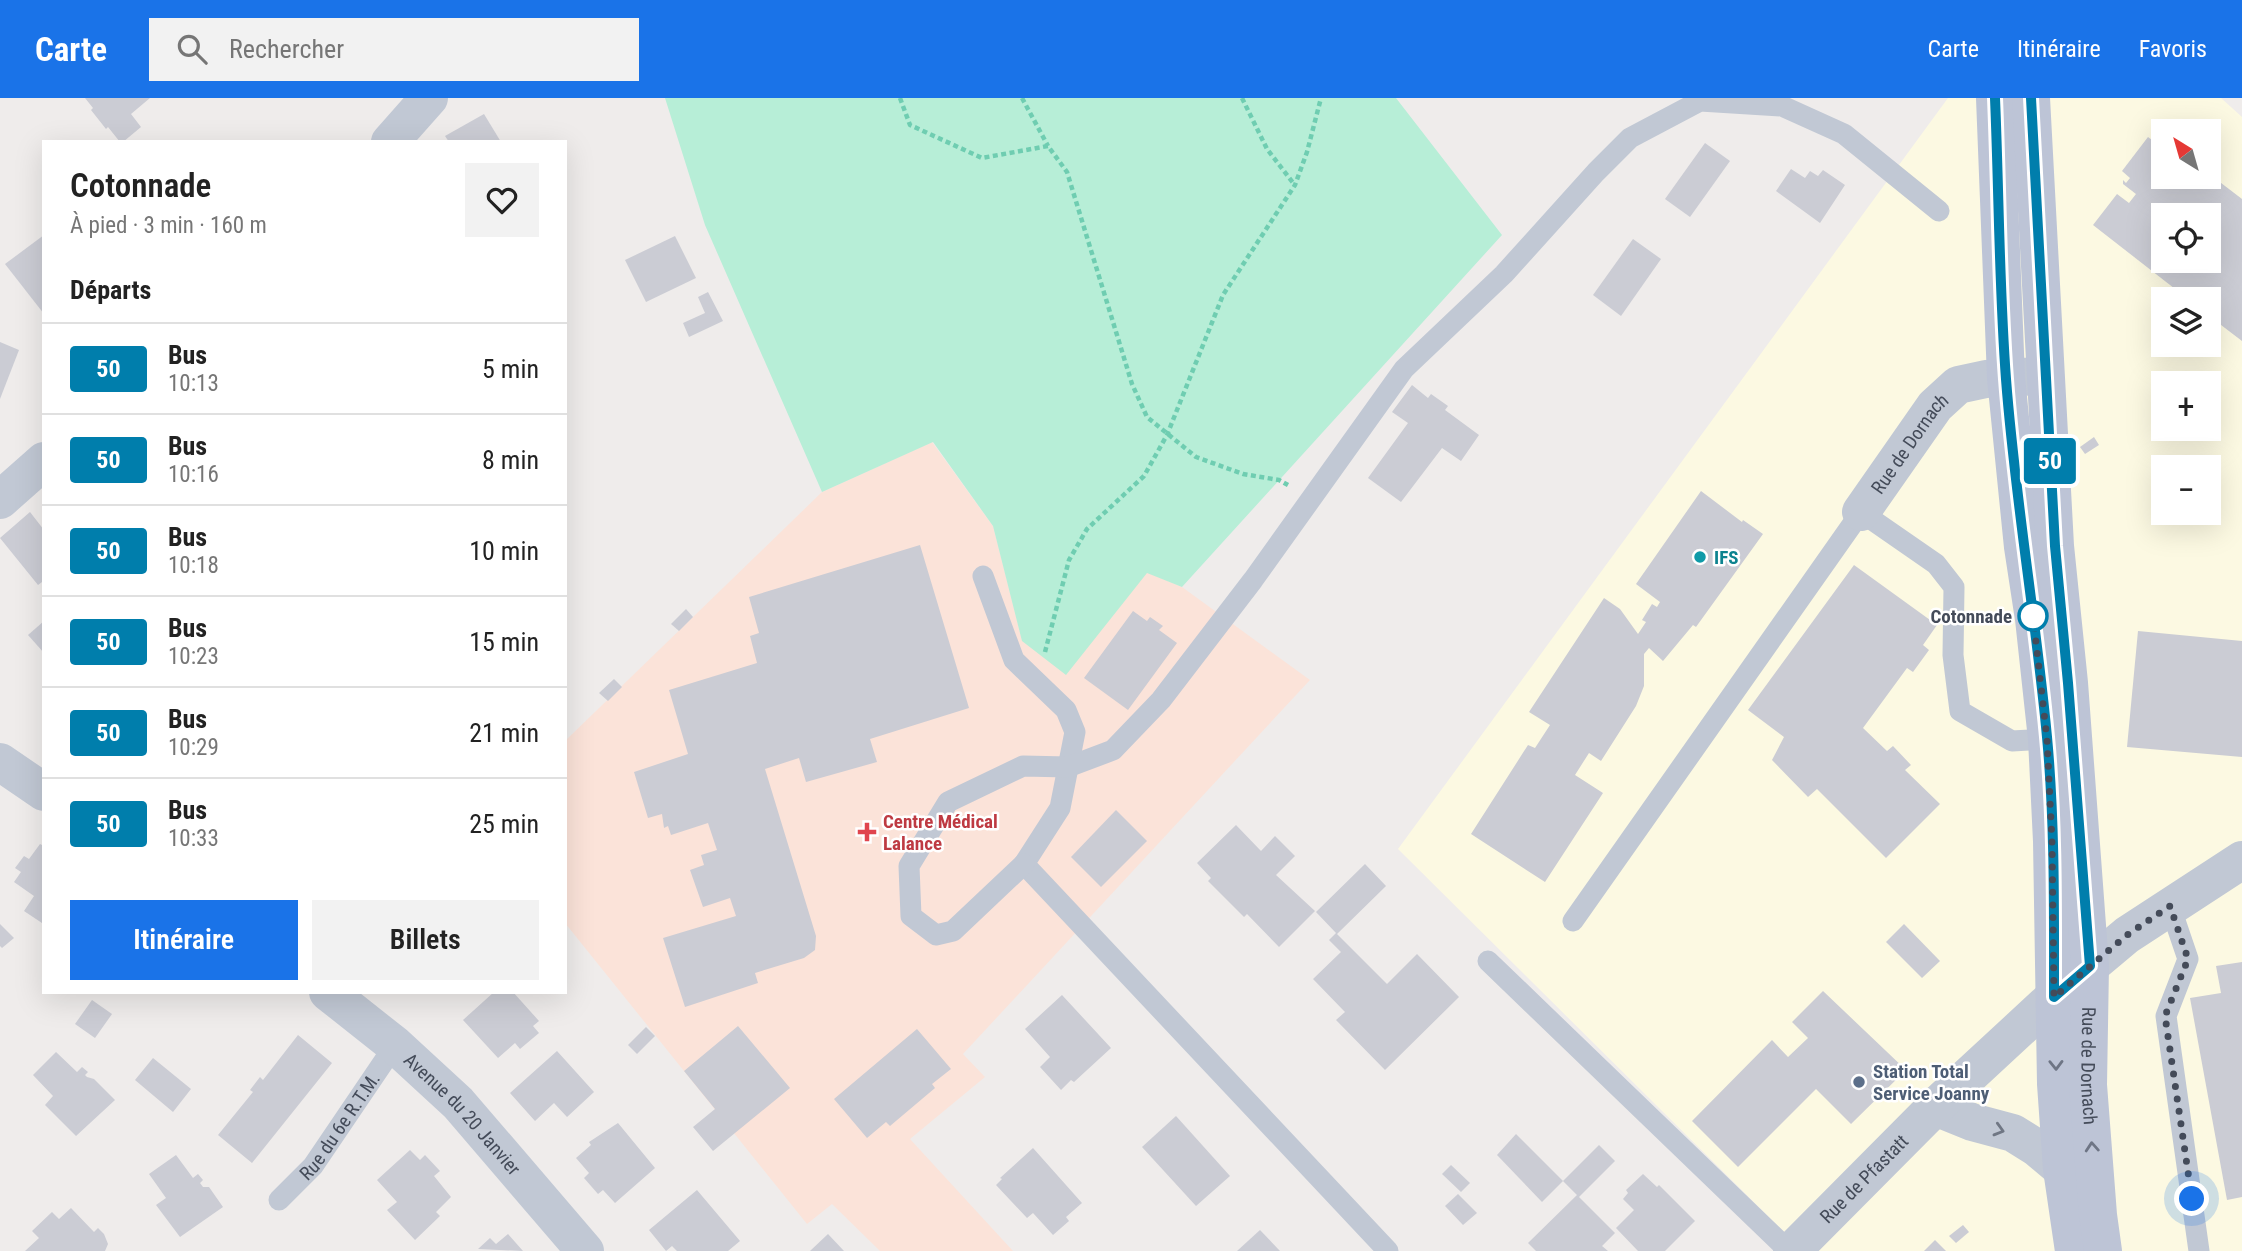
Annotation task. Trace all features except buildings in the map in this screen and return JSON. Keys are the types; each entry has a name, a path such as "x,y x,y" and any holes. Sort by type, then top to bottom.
{"main road":[{"name":"Rue de Dornach","path":"1995,98 2006,378 2023,547 2047,739 2052,841 2056,1084 2062,1170 2074,1251"},
{"name":"Rue de Dornach","path":"2031,98 2048,376 2055,546 2090,966 2088,1085 2103,1251"},
{"path":"2054,997 2090,966"}],"street":[{"path":"392,140 429,98"},
{"name":"Rue de Dornach","path":"1861,512 1935,406 1958,385 1986,379 2048,376"},
{"path":"0,500 42,463"},
{"path":"0,762 42,791"},
{"path":"2090,966 2127,935 2242,860"},
{"name":"Avenue du 20 Janvier","path":"331,994 395,1045 458,1103 585,1251"},
{"name":"Rue de Pfastatt","path":"1790,1251 1935,1107 2054,997"},
{"path":"1935,1107 1972,1122 2012,1133 2037,1148 2062,1170"}],"lane":[{"path":"983,576 1014,660 1066,710 1074,732 1068,766 1060,808 1024,864 953,932 936,935 911,916 909,866 947,802 1023,766 1068,766 1113,750 1161,700 1253,580 1404,369 1504,274 1630,138 1699,101 1782,106 1844,134 1939,211"},
{"path":"1573,921 1861,512 1936,564 1954,587 1953,655 1960,711 2012,741 2047,739"},
{"path":"1024,864 1388,1251"},
{"path":"2170,906 2188,959 2165,1016 2199,1251"},
{"path":"1488,961 1790,1251"},
{"name":"Rue du 6e R.T.M.","path":"279,1200 313,1166 395,1045"}],"path":[{"path":"900,98 910,125 982,158 1048,146"},
{"path":"1022,98 1048,146 1067,172 1132,384 1147,417 1196,457 1242,474 1279,480 1310,499"},
{"path":"1242,98 1267,149 1295,185"},
{"path":"1037,680 1069,560 1087,529 1144,475 1167,435 1223,295 1295,185 1321,98"}],"shaded area":[{"path":"1948,98 2221,98 2242,117 2242,1251 1786,1251 1793,1241 1398,849"},
{"name":"Centre Médical Lalance","path":"932,442 993,526 1022,640 1066,674 1147,572 1182,587 1310,680 963,1054 985,1077 910,1139 1013,1251 880,1251 832,1204 807,1224 567,925 567,739 822,492"}],"green space":[{"path":"665,98 1396,98 1502,235 1182,587 1147,573 1066,675 1022,641 993,526 933,442 822,492 705,225"}],"bus line":[{"name":"50","path":"1995,98 2006,378 2023,547 2047,739 2052,841 2054,997 2090,966 2055,546 2048,376 2031,98"}],"place":[{"name":"IFS","path":"1700,557"},
{"name":"Cotonnade","path":"2033,616"},
{"name":"Centre Médical Lalance","path":"867,832"},
{"name":"Station Total Service Joanny","path":"1859,1082"}],"route":[{"path":"2033,616 2047,739 2052,841 2054,997 2127,935 2170,906 2188,959 2165,1016 2192,1199"}]}
